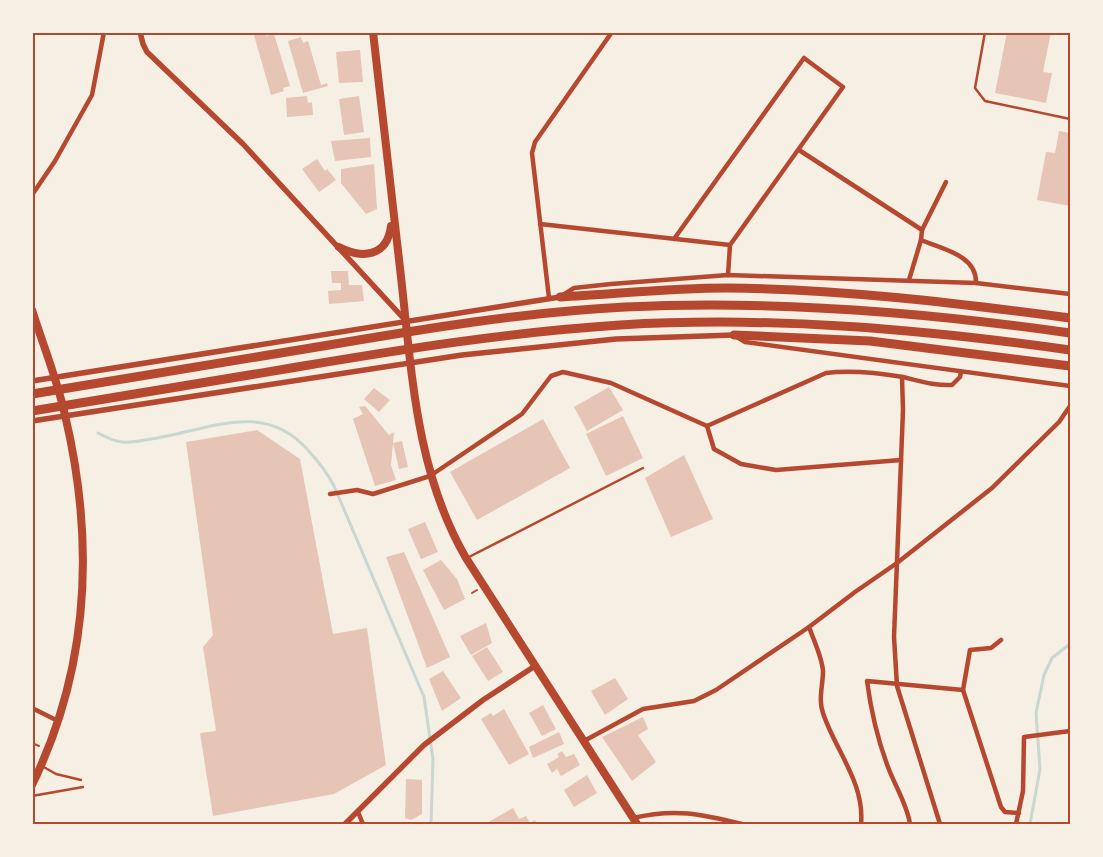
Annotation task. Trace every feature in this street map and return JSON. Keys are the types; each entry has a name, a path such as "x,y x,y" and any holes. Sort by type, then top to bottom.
{"highway":[{"path":"371,32 417,420 430,476 446,522 466,558 635,821"},
{"path":"338,247 352,254 371,254 381,248 390,236 392,215"},
{"path":"560,296 725,288 828,292 929,300 1070,318"},
{"path":"32,394 381,336 517,316 625,307 737,304 807,306 890,312 1070,333"},
{"path":"32,310 65,415 82,518 83,596 73,671 58,722 42,766 32,785"},
{"path":"32,411 386,352 524,333 622,325 736,322 807,324 888,329 1070,350"},
{"path":"734,335 870,341 1070,366"}],"street":[{"path":"32,195 55,161 92,95 104,32"},
{"path":"140,32 142,44 147,52 243,144 406,321"},
{"path":"315,32 371,32"},
{"path":"549,298 532,153 535,142 612,32"},
{"path":"674,239 804,58 843,87 730,245 728,275"},
{"path":"799,150 922,230"},
{"path":"908,280 921,240 922,230 946,182"},
{"path":"540,224 730,245"},
{"path":"921,240 970,263 976,274 976,283"},
{"path":"32,381 549,298 560,296 574,288 647,279 728,275 908,280 976,283 1070,294"},
{"path":"32,421 411,362 616,339 734,335 744,342 892,360 961,372 1070,386"},
{"path":"332,494 351,491 373,494 430,476 522,414 551,376 563,372 611,383 707,426 826,373 838,371 902,377 939,386 952,385 960,377 961,372"},
{"path":"902,377 901,460 894,638 897,682 940,824"},
{"path":"584,741 643,708 694,701 716,690 809,627 854,592 897,563 992,488 1059,422 1070,406"},
{"path":"707,426 714,449 742,464 768,469 776,470 901,460"},
{"path":"809,627 823,669 820,699 822,712 853,776 862,814 861,824"},
{"path":"1001,640 991,648 970,650 962,690 1001,808 1005,812 1019,813"},
{"path":"345,824 424,746 453,722 535,666"},
{"path":"910,824 908,813 888,769 872,721 867,681 897,682 962,690"},
{"path":"32,708 58,722"},
{"path":"1016,824 1024,792 1024,737 1070,731"},
{"path":"635,821 662,811 702,814 742,824"},
{"path":"358,812 363,824"}],"lane":[{"path":"985,32 975,88 985,101 1070,119"},
{"path":"466,558 642,468"},
{"path":"42,766 56,774 81,780"},
{"path":"32,796 83,788"}],"building":[{"path":"265,32 266,36 274,34 290,86 283,88 284,91 271,95 254,35"},
{"path":"1007,32 1051,32 1043,72 1052,73 1046,103 995,93"},
{"path":"301,37 303,43 308,41 321,85 327,83 328,86 303,93 288,41"},
{"path":"360,50 363,82 339,83 336,52"},
{"path":"307,96 308,103 312,102 313,115 287,117 286,98"},
{"path":"359,96 364,132 344,135 339,99"},
{"path":"1059,131 1070,133 1070,206 1037,200 1046,152 1055,153"},
{"path":"370,138 371,157 335,161 331,141"},
{"path":"317,159 325,171 327,169 336,180 319,192 302,169"},
{"path":"374,164 377,209 366,214 341,183 341,169"},
{"path":"331,271 348,271 349,285 362,285 364,301 329,304 328,291 341,290 341,283 332,283"},
{"path":"609,387 623,410 587,431 574,407"},
{"path":"374,388 390,400 379,412 364,399"},
{"path":"365,406 389,435 394,432 391,465 396,480 375,486 353,419 363,414 359,407"},
{"path":"623,416 643,458 606,476 586,434"},
{"path":"543,419 570,468 477,520 450,472"},
{"path":"257,430 300,459 333,634 367,628 386,765 334,794 213,816 200,733 216,731 203,647 213,635 186,442"},
{"path":"402,441 408,467 399,469 393,443"},
{"path":"684,455 713,519 671,537 645,478"},
{"path":"425,522 438,552 421,559 408,529"},
{"path":"404,552 450,657 427,668 386,557"},
{"path":"441,560 457,579 465,599 444,610 423,570"},
{"path":"486,623 492,643 471,655 460,636"},
{"path":"487,647 503,672 488,681 472,656"},
{"path":"443,671 461,698 442,711 429,679"},
{"path":"615,678 628,699 605,715 591,691"},
{"path":"543,705 556,729 542,736 529,713"},
{"path":"504,709 529,754 509,765 481,719 491,713 493,716"},
{"path":"643,717 648,729 638,735 656,762 632,781 602,737"},
{"path":"559,732 564,744 533,758 529,747"},
{"path":"562,751 566,757 574,754 580,765 561,776 557,769 552,773 547,764 559,757 557,754"},
{"path":"587,775 597,793 574,807 564,790"},
{"path":"406,779 422,780 422,814 411,820 405,818"},
{"path":"513,808 519,819 526,816 530,823 535,820 537,824 485,824"}],"waterway":[{"path":"98,433 121,442 133,442 217,425 255,422 273,426 290,434 315,458 334,486 424,697 433,759 431,824"},
{"path":"1030,824 1040,769 1036,713 1044,675 1052,658 1070,644"}]}
